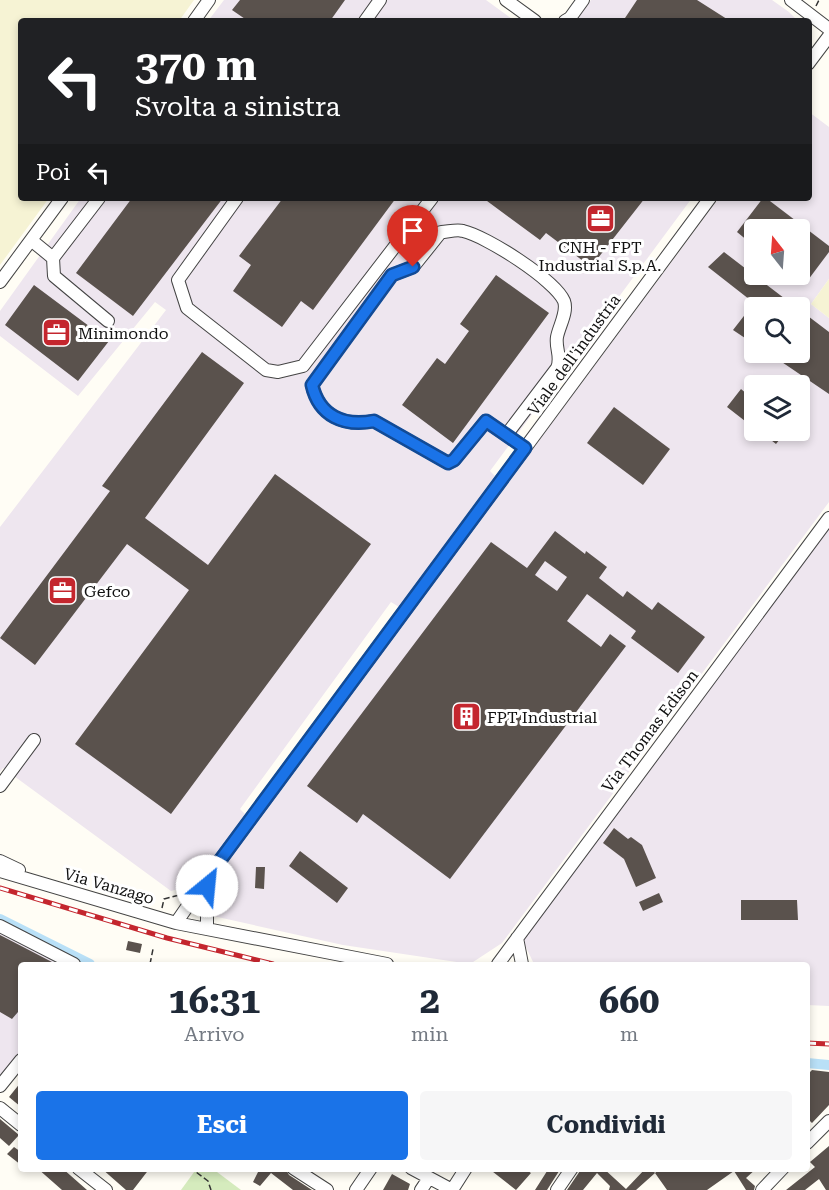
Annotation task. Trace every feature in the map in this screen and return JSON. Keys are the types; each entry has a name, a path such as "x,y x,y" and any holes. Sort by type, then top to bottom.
{"street":[{"path":"196,18 209,0"},
{"path":"366,18 380,0"},
{"path":"506,0 531,18"},
{"path":"570,18 583,0"},
{"path":"791,0 829,29"},
{"path":"812,59 829,36"},
{"path":"0,282 60,201"},
{"path":"97,201 53,258 54,276 108,321"},
{"path":"235,201 178,280 187,308 266,369 278,372 303,366 430,201"},
{"name":"Viale dell'industria","path":"176,923 708,201"},
{"path":"507,434 557,368 560,360 556,340 565,310 564,301 553,285 503,250 462,230 441,232 413,267 392,275 312,385 315,397 327,412 346,423 374,421 448,463 454,460 486,421 525,448"},
{"path":"31,240 53,258"},
{"name":"Via Thomas Edison","path":"500,962 829,518"},
{"path":"0,786 34,740"},
{"path":"0,861 43,884"},
{"name":"Via Vanzago","path":"0,871 176,923 377,962"},
{"path":"207,878 207,929"},
{"path":"0,926 70,962"},
{"path":"517,939 522,962"},
{"path":"0,1086 18,1064"},
{"path":"0,1108 18,1123"},
{"path":"810,1140 829,1121"},
{"path":"83,1172 106,1190"},
{"path":"299,1172 327,1190"},
{"path":"356,1190 368,1172"},
{"path":"418,1172 452,1190 463,1172"},
{"path":"557,1190 569,1172"},
{"path":"762,1190 779,1172"},
{"path":"421,1190 429,1178"}],"path":[{"path":"162,909 164,899 181,894"},
{"path":"150,962 153,949"},
{"path":"196,1172 208,1181 211,1190"}],"shaded area":[{"path":"0,0 194,0 181,18 18,18 18,201 47,201 0,265"},
{"path":"224,0 486,0 511,18 210,18"},
{"path":"591,0 772,0 795,18 577,18"},
{"path":"812,114 829,127 829,279 811,304 829,318 829,502 502,943 473,962 457,962 343,945 213,916 214,879 717,201 812,201"},
{"path":"79,201 690,201 490,471 495,476 399,607 391,602 240,809 245,814 194,885 171,891 3,768 0,772 0,527 166,310 155,302 78,396 0,336 0,311"},
{"path":"829,279 829,318 811,304"},
{"path":"829,525 829,1006 810,1005 810,962 533,962 522,939"},
{"path":"0,933 62,962 18,962 18,1055 0,1076"}],"green space":[{"path":"194,1172 217,1172 241,1190 181,1190"}],"building":[{"path":"240,0 345,0 332,18 244,18 232,10"},
{"path":"637,0 697,0 725,18 625,18"},
{"path":"130,201 221,201 133,316 76,273"},
{"path":"281,201 394,201 313,310 301,301 282,327 233,291 251,265 239,256"},
{"path":"487,201 643,201 591,267 546,233 540,240"},
{"path":"761,201 770,201 794,219 747,219"},
{"path":"744,223 744,238 737,232"},
{"path":"810,232 829,246 829,252 810,277"},
{"path":"724,252 744,267 744,285 767,285 783,297 746,297 708,267"},
{"path":"496,275 549,313 453,443 402,405 437,358 445,364 469,331 460,324"},
{"name":"Minimondo","path":"34,285 109,341 78,381 5,325"},
{"path":"744,316 744,337 733,330"},
{"path":"810,318 829,332 829,394 810,381 810,375 801,375 783,363 810,363"},
{"path":"202,352 244,383 145,518 208,565 275,474 371,544 171,814 75,744 189,590 127,544 35,665 0,638 110,491 102,486"},
{"path":"741,389 744,392 744,420 727,407"},
{"path":"614,407 670,449 643,485 587,443"},
{"name":"FPT Industrial","path":"555,531 585,554 586,551 607,567 599,578 623,597 627,591 652,610 658,602 705,637 678,673 631,638 636,631 587,594 567,621 601,647 610,634 626,646 450,879 363,814 357,823 307,786 491,542 527,568","holes":["545,561 567,577 557,591 535,575"]},
{"path":"614,828 628,839 631,837 642,845 656,878 636,887 624,859 603,843"},
{"path":"300,851 348,888 337,903 289,866"},
{"path":"256,867 265,867 264,889 255,888"},
{"path":"659,893 663,902 643,911 639,902"},
{"path":"741,900 797,900 798,920 741,920"},
{"path":"0,935 52,962 18,962 18,1012 12,1019 0,1012"},
{"path":"128,941 142,944 140,953 126,950"},
{"path":"812,1070 829,1072 829,1105 812,1123 810,1121 810,1072"},
{"path":"18,1086 18,1104 9,1097"},
{"path":"0,1119 18,1136 9,1146 0,1138"},
{"path":"829,1146 829,1190 826,1190 819,1179 805,1190 786,1190 815,1167 810,1162"},
{"path":"14,1147 18,1150 18,1163 7,1154"},
{"path":"42,1172 67,1172 87,1190 62,1190"},
{"path":"106,1172 147,1172 133,1190 126,1190"},
{"path":"258,1172 287,1172 312,1190 293,1190 271,1173 260,1186 253,1182"},
{"path":"493,1172 531,1173 516,1190"},
{"path":"546,1172 558,1172 547,1190 535,1190"},
{"path":"579,1172 607,1172 626,1189 642,1172 655,1173 636,1190 609,1190 610,1186 597,1173 583,1190 567,1190"},
{"path":"733,1172 707,1190 667,1190 655,1173"},
{"path":"735,1172 753,1172 746,1178 755,1186 754,1190 746,1190"},
{"path":"392,1174 410,1184 408,1190 383,1190"}],"waterway":[{"path":"0,919 86,962"},
{"path":"810,1063 829,1065"}],"railway":[{"path":"0,888 167,938 265,962"},
{"path":"810,1043 829,1044"}],"place":[{"name":"CNH - FPT Industrial S.p.A.","path":"600,219"},
{"name":"Minimondo","path":"57,333"},
{"name":"Gefco","path":"63,591"},
{"name":"FPT Industrial","path":"466,717"}],"route":[{"path":"207,886 207,878 525,448 486,421 454,460 448,463 374,421 346,423 327,412 315,397 312,385 392,275 413,267"}]}
